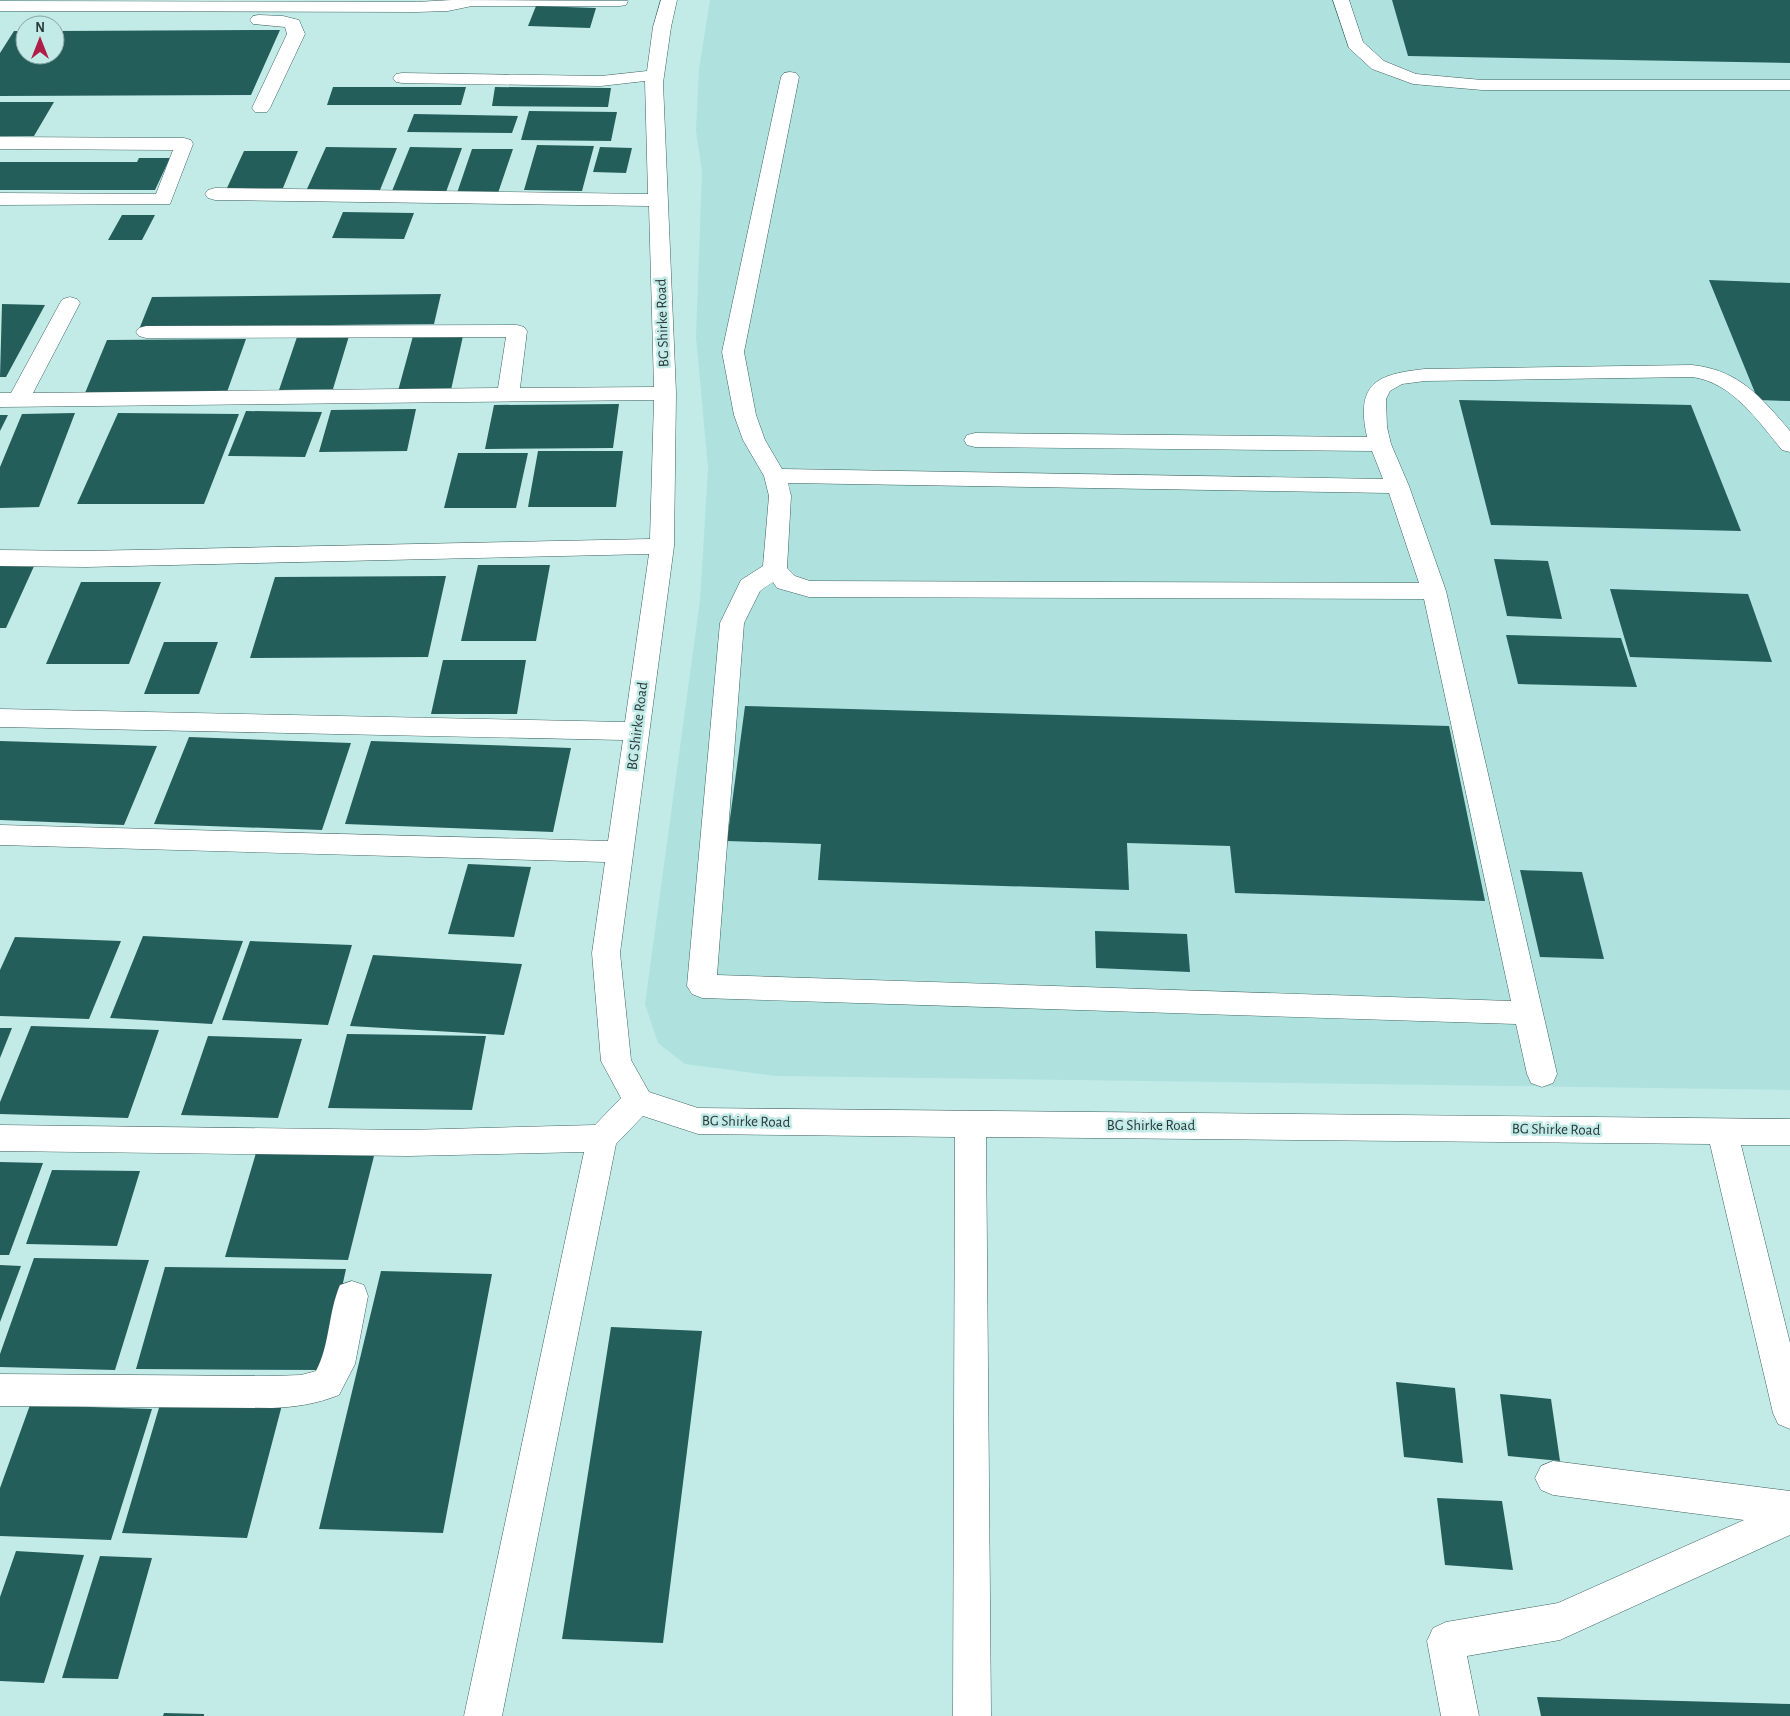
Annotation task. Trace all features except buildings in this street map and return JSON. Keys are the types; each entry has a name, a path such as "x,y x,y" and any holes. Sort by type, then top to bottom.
{"street":[{"name":"BG Shirke Road","path":"669,0 662,27 655,76 664,393 662,546 654,585 637,731 606,953 616,1061 638,1101 698,1121 1790,1132"},
{"path":"1341,0 1355,44 1378,65 1413,79 1482,86 1790,85"},
{"path":"0,6 416,7 448,6 473,1 620,1"},
{"path":"0,23 252,20 283,21 292,24 296,34 261,108"},
{"path":"402,78 601,81 655,76"},
{"path":"790,77 733,352 745,415 754,440 775,476 780,496 775,569 786,582 809,590 1434,591"},
{"path":"0,143 184,144 163,200 0,199"},
{"path":"216,194 659,200"},
{"path":"9,400 70,303"},
{"path":"146,332 517,330 508,395"},
{"path":"1542,1074 1434,591 1398,486 1380,444 1376,427 1375,399 1382,387 1397,378 1424,375 1692,371 1714,374 1735,388 1763,413 1790,445"},
{"path":"9,400 664,393"},
{"path":"974,440 1380,444"},
{"path":"775,476 1398,486"},
{"path":"0,558 86,559 662,546"},
{"path":"775,569 750,586 732,623 702,986 1528,1012"},
{"path":"0,718 637,731"},
{"path":"0,835 621,852"},
{"path":"483,1716 602,1138 638,1101"},
{"path":"970,1124 972,1716"},
{"path":"1722,1130 1790,1413"},
{"path":"0,1138 408,1143 602,1138"},
{"path":"0,1390 301,1391 327,1384 338,1364 352,1296"},
{"path":"1553,1478 1790,1508"},
{"path":"1460,1716 1446,1641 1560,1620 1790,1517"}],"shaded area":[{"path":"710,0 1790,0 1790,1090 775,1076 685,1064 658,1043 645,1004 700,600 708,468 696,337 702,172 696,131 699,69"}]}
